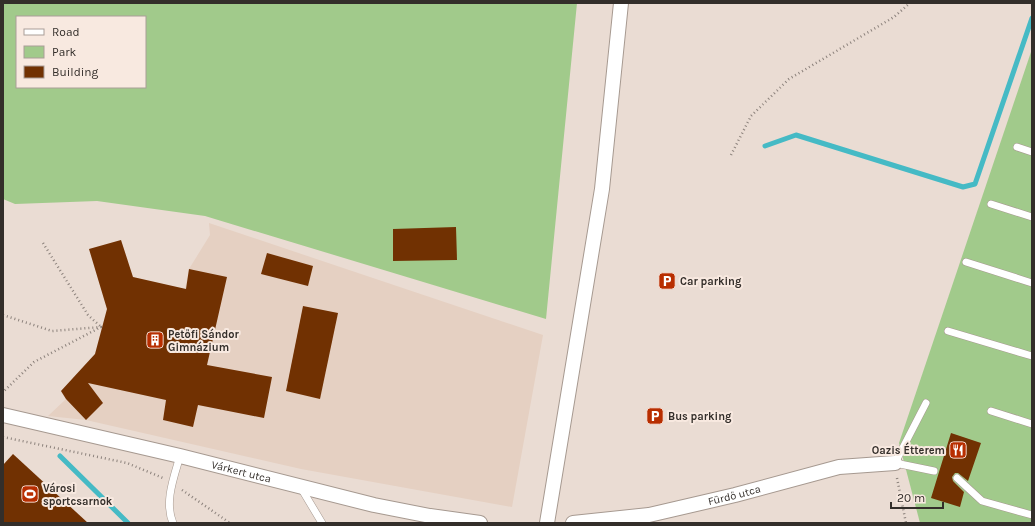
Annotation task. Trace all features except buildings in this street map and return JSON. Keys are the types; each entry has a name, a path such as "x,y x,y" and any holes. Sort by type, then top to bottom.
{"street":[{"path":"547,523 602,189 622,3"},
{"name":"Várkert utca","path":"3,415 423,515 480,523"},
{"name":"Fürdő utca","path":"573,523 649,516 839,467 895,464"}],"lane":[{"path":"1017,147 1032,152"},
{"path":"991,204 1032,217"},
{"path":"966,262 1032,283"},
{"path":"948,331 1032,356"},
{"path":"926,403 895,464 934,471"},
{"path":"991,412 1032,424"},
{"path":"173,523 169,507 172,482 180,456"},
{"path":"957,478 982,501 1032,515"},
{"path":"300,486 322,523"}],"path":[{"path":"732,155 751,116 789,79 888,21 910,3"},
{"path":"43,243 88,315 102,327"},
{"path":"3,316 52,331 102,327"},
{"path":"3,392 34,362 102,327"},
{"path":"3,437 127,463 172,482 230,523"},
{"path":"895,464 906,523"}],"shaded area":[{"path":"209,223 543,335 512,507 301,469 86,420 48,416 66,399 61,391 95,354 107,309 89,249 121,240 128,261 125,276 185,289 189,269 210,235"}],"green space":[{"path":"3,3 577,3 546,319 205,216 97,201 15,204 3,199"},
{"path":"1032,49 1032,523 920,523 899,443"}],"waterway":[{"path":"765,146 796,135 963,187 975,184 1032,18"},
{"path":"60,456 128,523"}],"place":[{"name":"Car parking","path":"667,281"},
{"name":"Petőfi Sándor Gimnázium","path":"155,340"},
{"name":"Bus parking","path":"655,416"},
{"name":"Oazis Étterem","path":"958,450"},
{"name":"Városi sportcsarnok","path":"30,494"}]}
